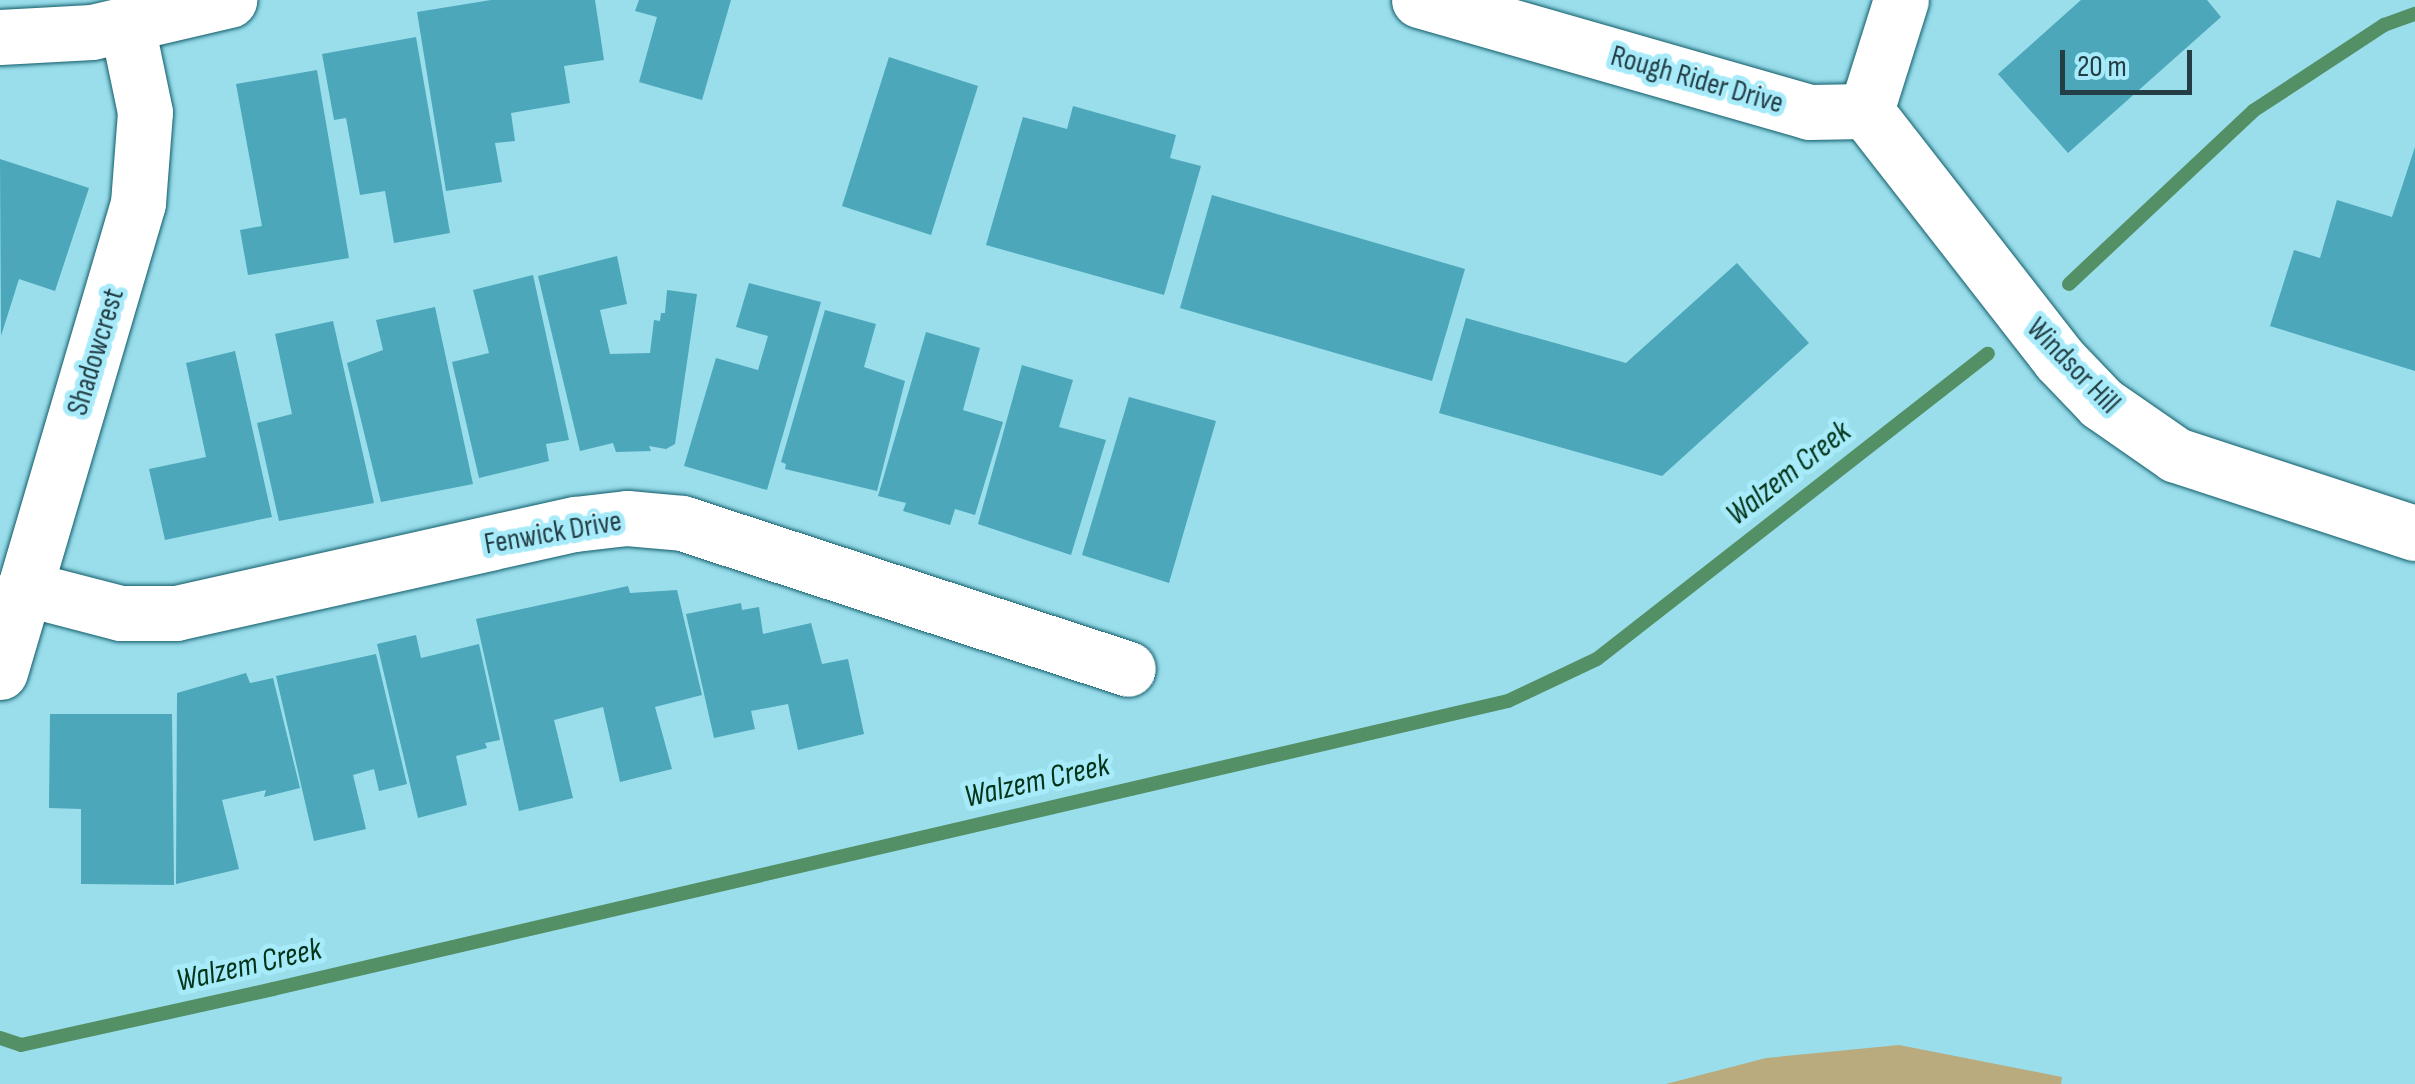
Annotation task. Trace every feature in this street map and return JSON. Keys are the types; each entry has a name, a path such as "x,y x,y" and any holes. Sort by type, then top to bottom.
{"street":[{"path":"0,37 127,26 229,0"},
{"name":"Rough Rider Drive","path":"1419,0 1809,112 1866,111"},
{"path":"1866,111 1901,0"},
{"name":"Shadowcrest","path":"0,672 138,203 144,112 127,26"},
{"name":"Windsor Hill","path":"1866,111 2059,359 2100,403 2176,455 2415,533"},
{"name":"Fenwick Drive","path":"24,588 121,614 176,613 575,524 627,518 682,524 1128,669"}],"shaded area":[{"path":"1899,1045 2062,1077 2061,1084 1666,1084 1766,1058"}],"building":[{"path":"491,0 595,0 604,60 564,66 570,103 511,113 515,141 495,143 502,182 446,191 417,12"},
{"path":"639,0 731,0 702,100 639,82 657,17 635,11"},
{"path":"2081,0 2207,0 2221,17 2068,153 1998,74"},
{"path":"416,37 450,233 394,243 385,191 360,195 346,118 334,120 322,54"},
{"path":"889,57 978,86 931,235 842,206"},
{"path":"317,70 349,258 248,275 240,230 262,226 236,84"},
{"path":"1073,106 1176,135 1170,158 1201,166 1164,295 986,245 1023,117 1067,129"},
{"path":"2415,147 2415,371 2270,326 2294,250 2320,258 2337,200 2392,217"},
{"path":"0,159 89,188 55,291 19,279 1,336"},
{"path":"1212,195 1465,269 1432,381 1180,308"},
{"path":"617,256 627,304 600,310 610,354 650,353 654,320 660,321 661,313 665,313 667,290 697,294 675,444 666,449 649,446 651,451 616,452 613,443 580,451 538,276"},
{"path":"1737,263 1809,343 1662,476 1439,413 1466,318 1626,363"},
{"path":"533,275 569,440 546,444 549,461 479,478 452,362 489,353 473,290"},
{"path":"749,283 821,302 767,490 684,466 716,358 758,370 768,336 736,327"},
{"path":"435,307 473,484 381,502 347,363 383,350 376,320"},
{"path":"825,310 876,324 864,367 905,381 877,491 785,469 786,464 781,462"},
{"path":"333,321 374,503 279,521 257,423 292,414 275,334"},
{"path":"926,332 980,348 963,410 1003,422 975,515 955,509 950,525 903,511 906,503 878,496"},
{"path":"235,351 272,517 165,540 149,469 206,457 186,363"},
{"path":"1022,365 1073,380 1059,427 1106,440 1071,555 978,524"},
{"path":"1129,397 1216,421 1169,583 1082,555"},
{"path":"628,586 630,593 677,590 702,695 655,707 672,769 620,782 603,707 554,720 573,798 519,811 476,619"},
{"path":"741,603 742,610 759,607 763,634 811,623 822,664 848,659 864,734 798,750 788,704 751,711 755,729 714,738 686,614"},
{"path":"416,635 421,658 479,644 500,740 485,743 487,748 456,756 467,805 418,818 377,644"},
{"path":"376,654 407,784 379,791 374,769 353,775 366,829 314,841 276,676"},
{"path":"246,673 250,683 273,678 300,788 264,797 266,790 222,800 239,869 176,884 177,693"},
{"path":"50,714 172,714 174,885 81,884 81,809 49,808"}],"waterway":[{"name":"Walzem Creek","path":"2069,284 2253,111 2384,25 2415,14"},
{"name":"Walzem Creek","path":"0,1038 21,1045 273,989 1508,701 1597,659 1988,354"}]}
